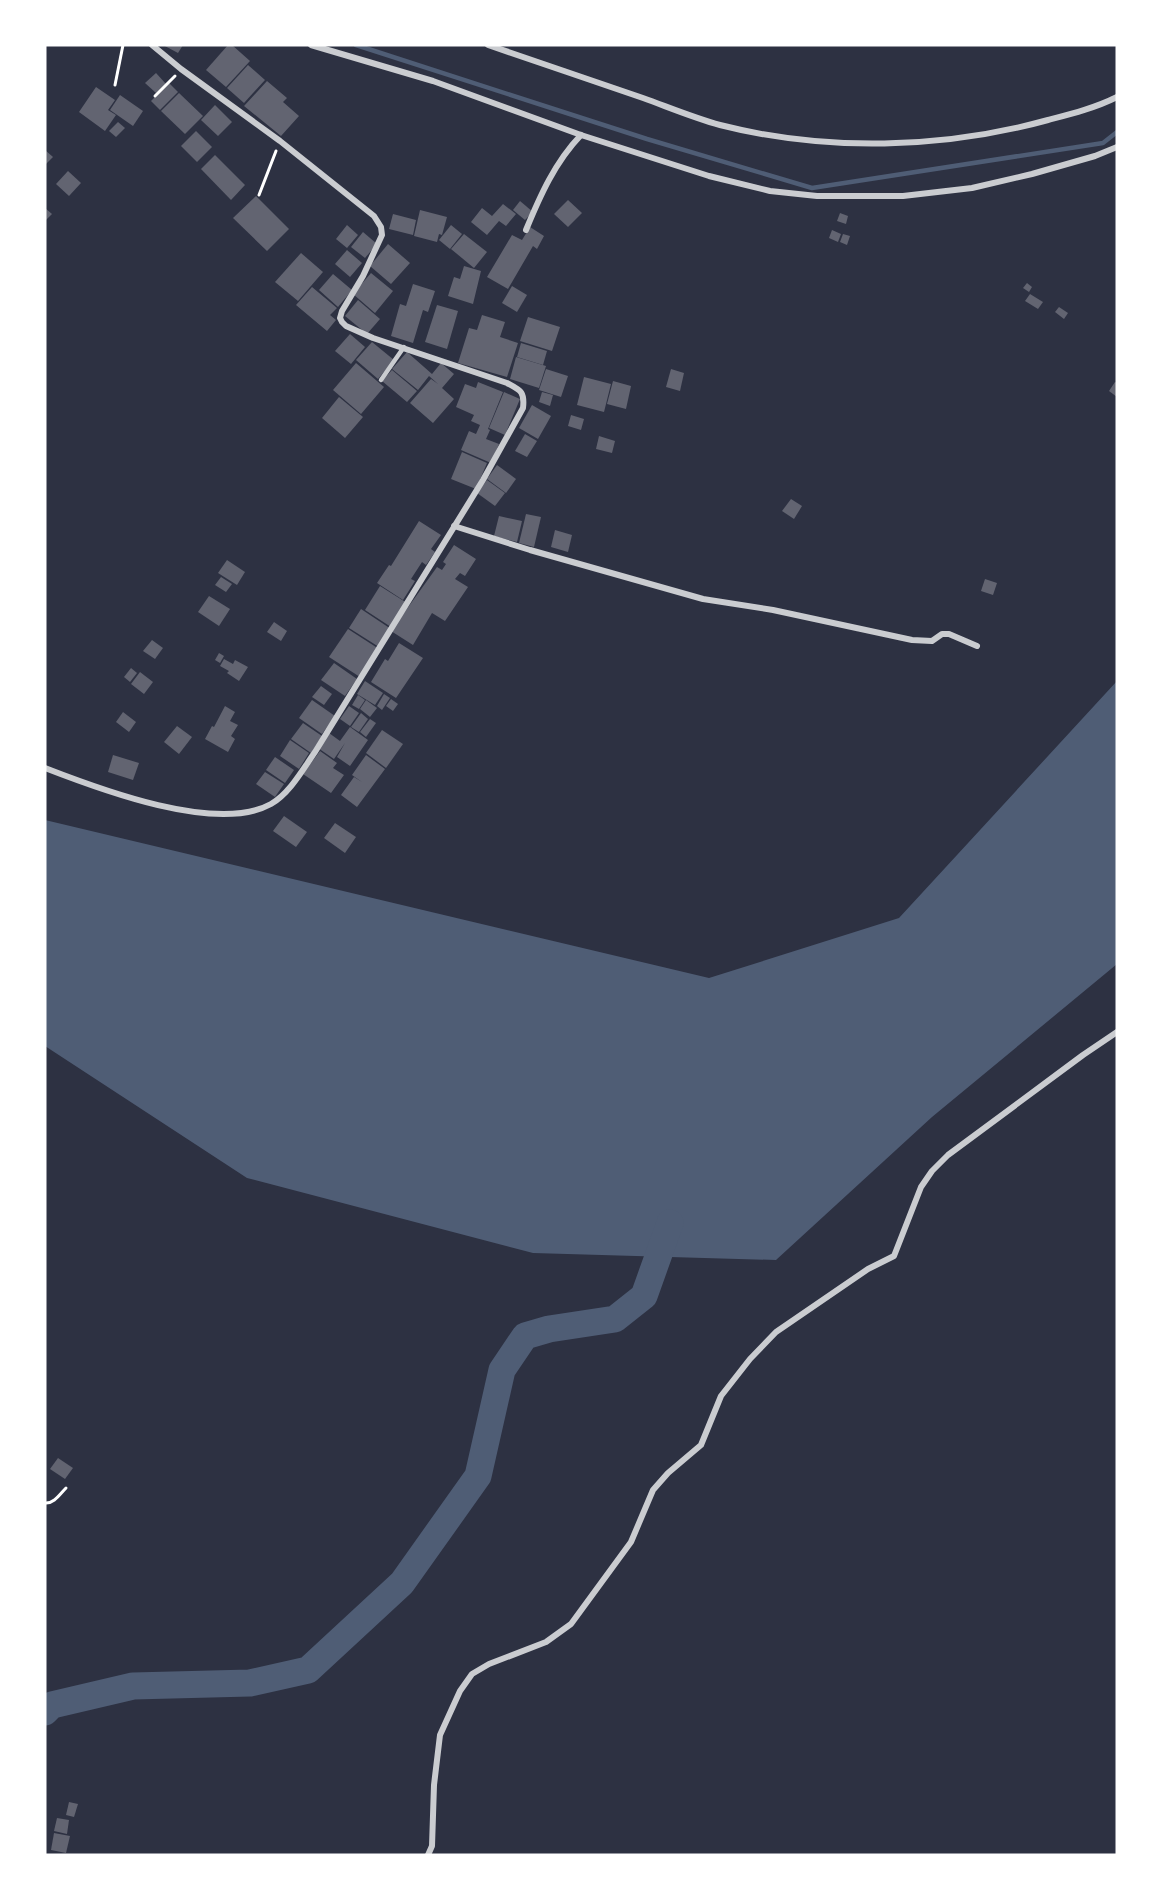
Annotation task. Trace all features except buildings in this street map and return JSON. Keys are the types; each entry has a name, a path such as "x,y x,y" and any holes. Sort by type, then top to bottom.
{"street":[{"path":"45,768 144,801 197,812 237,814 258,810 273,802 300,774 383,645 483,480 523,408 524,398 520,390 507,383 346,326 340,318 342,311 382,235 381,227 374,216 280,141 152,45"},
{"path":"311,45 433,81 581,135 709,176 770,191 817,196 903,196 972,188 1032,174 1095,156 1117,147"},
{"path":"488,45 719,125 768,135 826,141 940,142 991,134 1037,123 1117,97"},
{"path":"525,230 555,168 568,148 581,135"},
{"path":"454,526 704,599 774,610 912,640 932,641 942,634 949,634 977,646"},
{"path":"429,1855 432,1846 440,1735 460,1691 472,1674 489,1664 546,1642 571,1624 630,1542 653,1490 668,1473 701,1444 721,1396 750,1359 776,1332 868,1269 894,1256 921,1187 932,1171 948,1155 1117,1032"}],"lane":[{"path":"381,380 404,347"}],"path":[{"path":"116,85 123,45"},
{"path":"155,96 182,69"},
{"path":"260,195 280,141"},
{"path":"45,1503 54,1501 66,1488"}],"water":[{"path":"1117,681 1117,964 932,1117 776,1260 533,1253 247,1178 45,1046 45,820 709,978 899,918"}],"waterway":[{"path":"356,45 647,139 812,188 1103,143 1117,132"},
{"path":"45,1712 52,1705 133,1686 250,1683 308,1670 402,1583 478,1476 502,1370 525,1336 549,1329 615,1319 644,1296 670,1223"}]}
